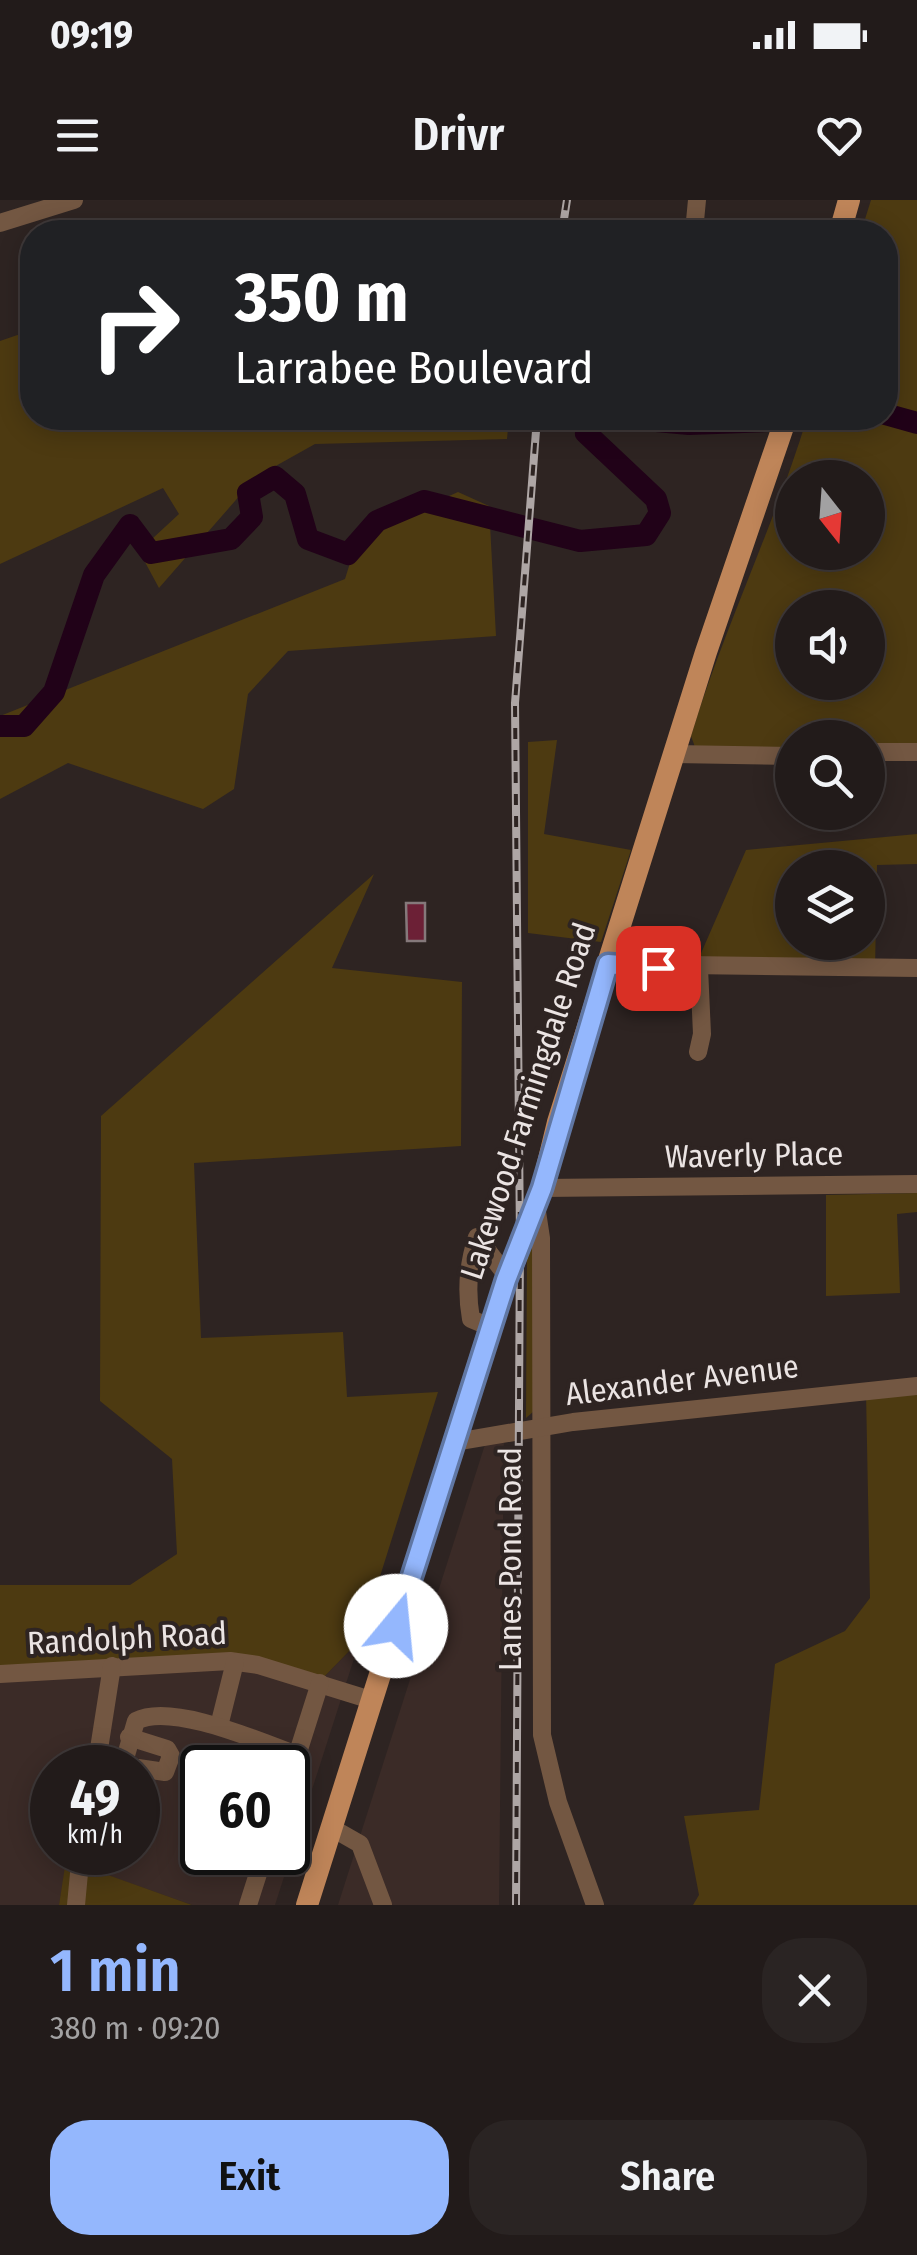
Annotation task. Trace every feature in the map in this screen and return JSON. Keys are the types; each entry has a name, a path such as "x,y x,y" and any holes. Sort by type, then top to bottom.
{"main road":[{"name":"Lakewood Farmingdale Road","path":"307,1905 490,1327 539,1196 674,754 782,430"}],"street":[{"path":"0,223 74,200"},
{"path":"885,752 917,752"},
{"path":"674,754 775,756"},
{"path":"608,964 917,968"},
{"path":"698,1052 702,1034 699,968"},
{"name":"Waverly Place","path":"539,1196 591,1184 703,1188 917,1184"},
{"name":"Lanes Pond Road","path":"539,1196 542,1735 558,1802 595,1905"},
{"path":"490,1327 471,1318 468,1302 469,1270 477,1237 507,1276"},
{"name":"Alexander Avenue","path":"455,1442 541,1426 917,1386"},
{"path":"219,1726 235,1662"},
{"name":"Randolph Road","path":"0,1674 235,1662 371,1700"},
{"path":"100,1745 112,1666"},
{"path":"300,1745 320,1684"},
{"path":"127,1745 136,1721 149,1716 219,1726 270,1745"},
{"path":"129,1737 154,1745"},
{"path":"160,1747 171,1756 165,1772 160,1771"},
{"path":"332,1828 360,1844 383,1896 383,1905"},
{"path":"76,1905 79,1875"},
{"path":"248,1905 258,1875"}],"shaded area":[{"path":"871,200 917,200 917,747 885,748 885,720 775,720 775,750 695,747 691,736 775,511 775,570 885,570 885,460 793,460 803,430 898,430 898,220 865,220"},
{"path":"20,334 20,430 508,430 507,439 315,444 256,477 159,588 139,551 179,514 163,488 0,564 0,341"},
{"path":"458,492 489,506 496,636 288,651 248,694 234,789 203,809 68,763 0,799 0,716 345,579 358,537"},
{"path":"557,740 544,834 631,850 601,942 528,933 528,742"},
{"path":"917,834 917,864 885,865 885,850 775,850 775,960 875,960 875,970 692,974 746,850"},
{"path":"374,874 332,968 462,982 461,1146 194,1163 201,1338 343,1332 347,1397 438,1392 360,1640 322,1679 184,1662 0,1674 0,1585 130,1585 177,1554 172,1459 100,1401 101,1116"},
{"path":"917,1193 917,1212 897,1214 900,1293 826,1296 826,1195"},
{"path":"532,1243 534,1411 526,1418 527,1256"},
{"path":"917,1388 917,1905 693,1905 699,1895 684,1816 759,1810 775,1664 845,1631 870,1598 866,1392"},
{"path":"504,1429 499,1905 338,1905 489,1432"},
{"path":"360,1640 310,1796 310,1745 180,1745 180,1875 285,1875 275,1905 192,1905 107,1875 160,1875 160,1745 30,1745 30,1875 64,1875 59,1905 0,1905 0,1674 184,1662 322,1679"},
{"path":"64,1875 108,1875 192,1905 59,1905"}],"building":[{"path":"406,903 425,903 425,941 407,941"}],"waterway":[{"path":"898,418 917,423"},
{"path":"0,726 24,726 54,692 94,575 130,525 151,553 231,539 252,517 248,493 275,477 295,494 308,539 348,554 377,521 424,501 580,541 646,535 660,513 656,499 587,430"}],"railway":[{"path":"564,220 567,200"},
{"path":"516,1905 520,1241 515,703 536,430"}],"route":[{"path":"396,1626 506,1280 542,1188 558,1122 608,964 658,968"}]}
